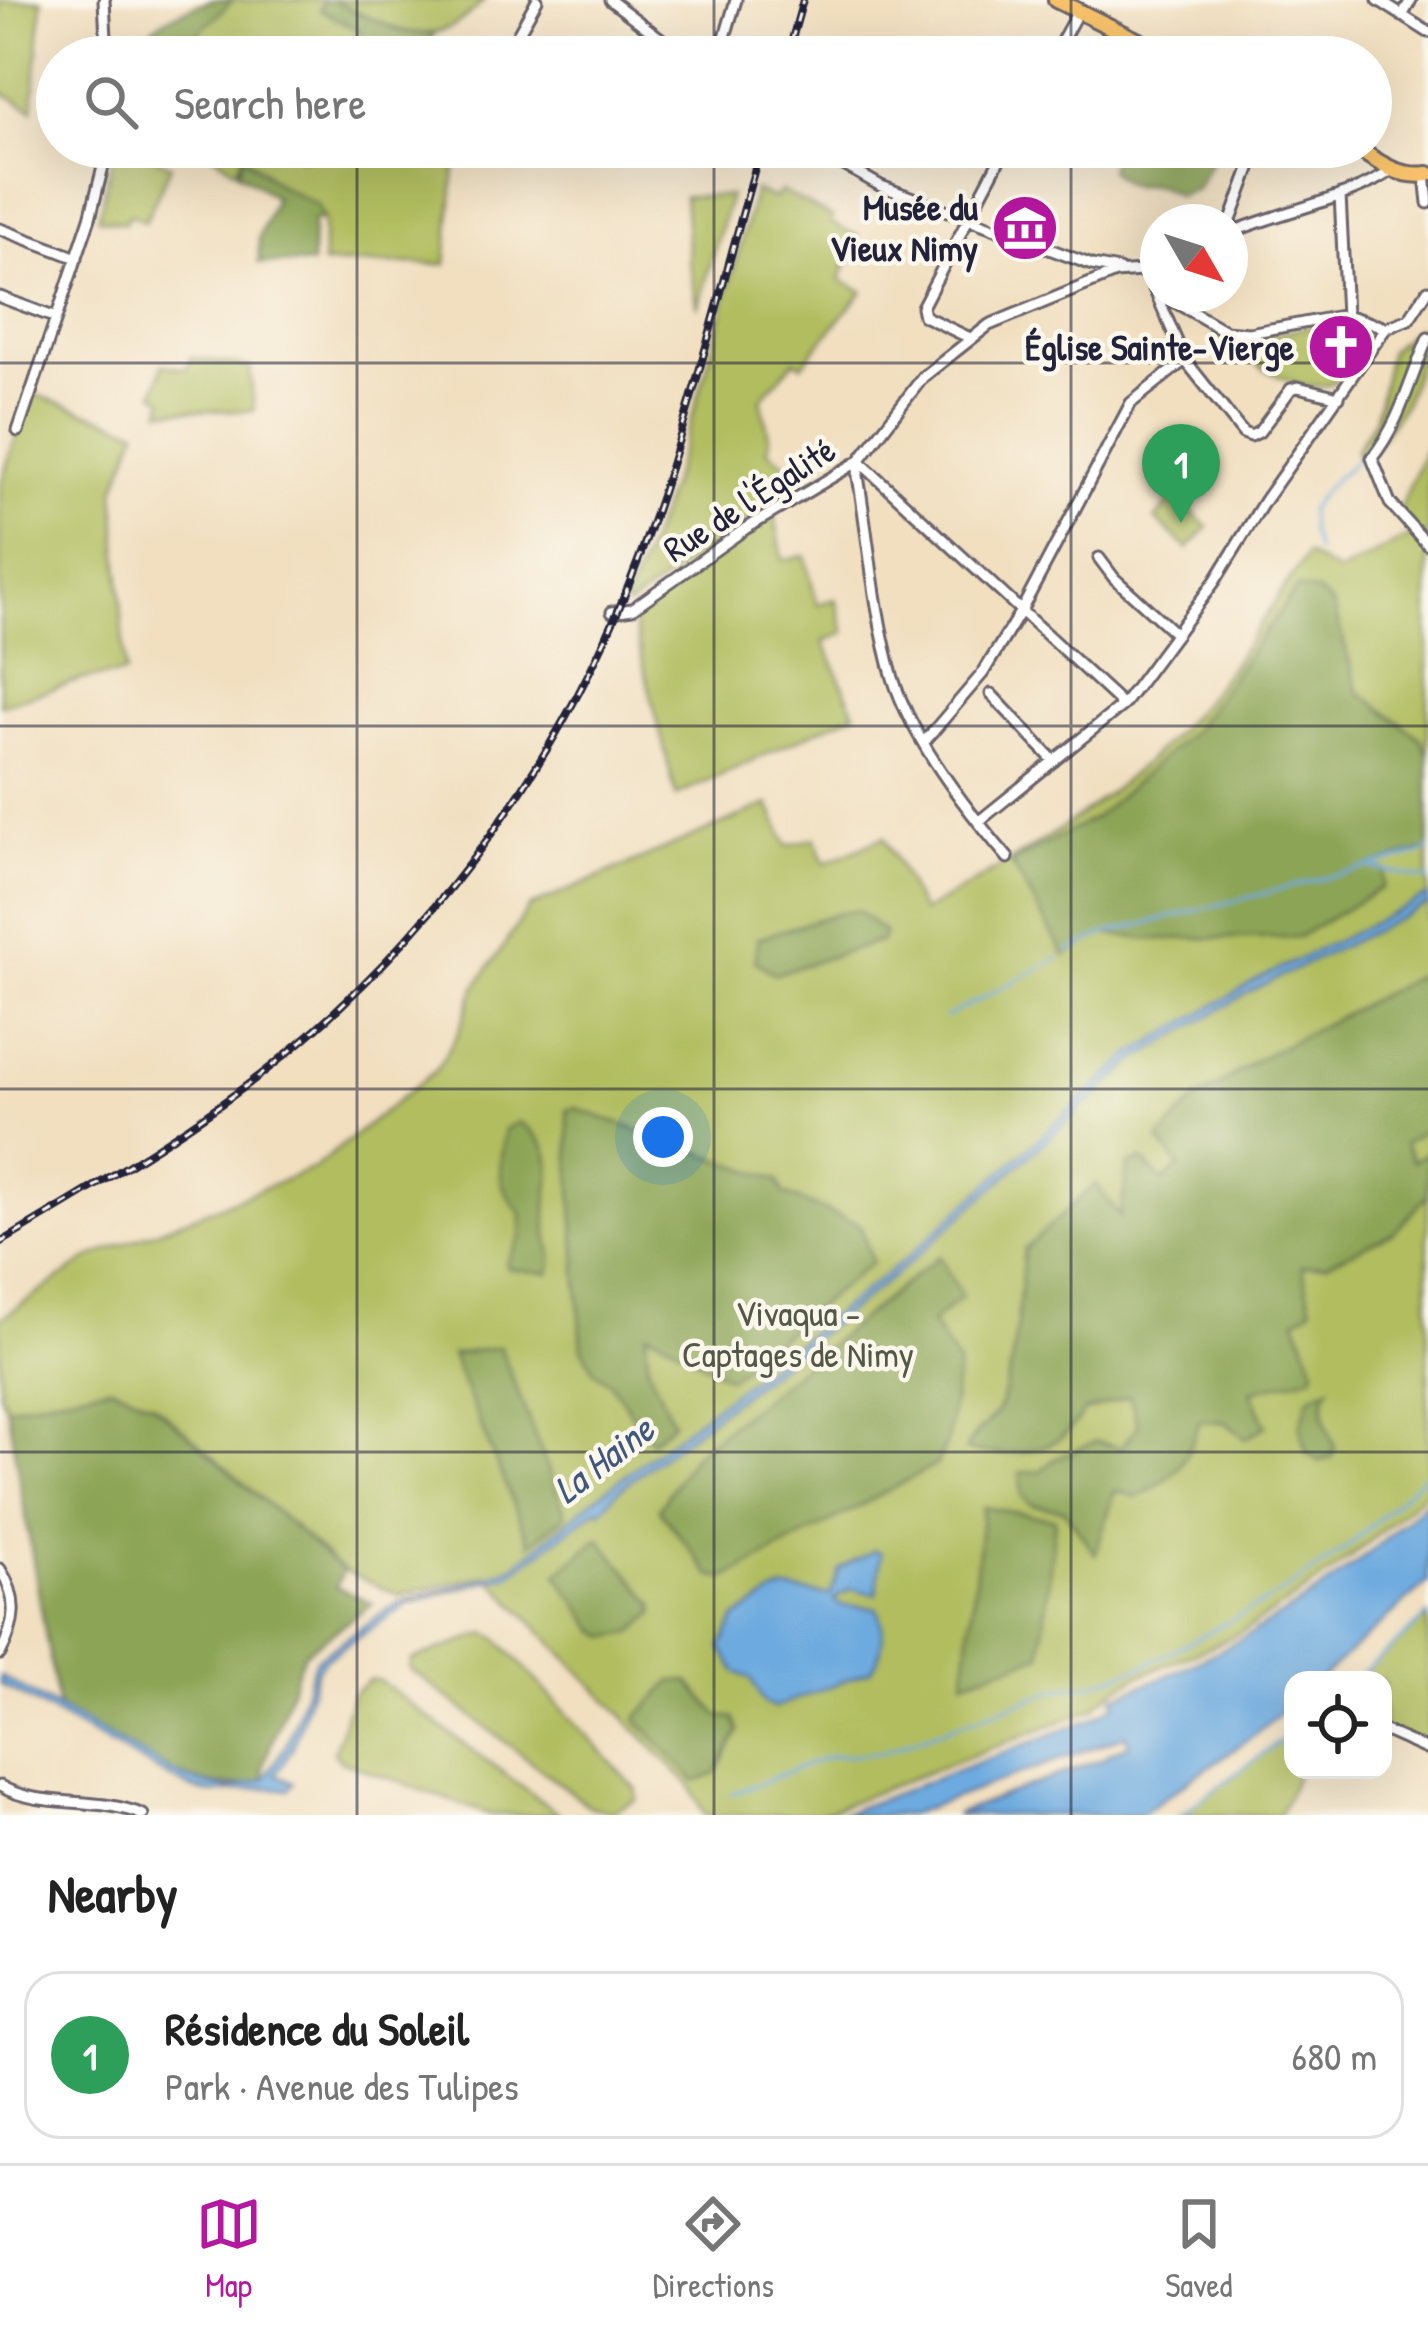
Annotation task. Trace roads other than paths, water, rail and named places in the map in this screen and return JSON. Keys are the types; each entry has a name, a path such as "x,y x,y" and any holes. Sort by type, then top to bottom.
{"main road":[{"path":"1056,0 1126,36"},
{"path":"1389,168 1426,174"}],"street":[{"path":"104,0 106,36"},
{"path":"517,36 537,0"},
{"path":"725,36 736,0"},
{"path":"1378,0 1428,32"},
{"path":"1402,16 1411,0"},
{"path":"615,2 658,36"},
{"path":"1064,36 1077,13"},
{"path":"18,431 77,258 101,168"},
{"path":"849,168 881,186 1092,265 1140,271"},
{"path":"970,338 924,316 922,310 995,168"},
{"path":"1237,204 1250,168"},
{"path":"1248,226 1340,195 1392,170"},
{"path":"1426,174 1428,203"},
{"path":"1340,195 1346,315"},
{"path":"0,229 77,258"},
{"name":"Rue de l'Égalité","path":"612,612 632,609 745,529 859,460 923,377 970,338 1012,313 1114,273 1140,271"},
{"path":"1428,290 1400,416 1372,458 1390,502 1428,545"},
{"path":"0,297 56,319"},
{"path":"1166,312 1185,360 1240,430 1251,436 1291,389 1339,397"},
{"path":"1190,312 1216,329 1236,332 1346,315 1386,328 1422,330"},
{"path":"978,822 1123,705 1386,328"},
{"path":"925,741 978,682 1131,403 1185,360"},
{"path":"859,460 1123,705"},
{"path":"859,460 893,677 925,741 978,822 1008,858"},
{"path":"1100,558 1114,578 1176,634"},
{"path":"991,694 1054,760"},
{"path":"0,1569 10,1585 14,1607 12,1629 0,1654"},
{"path":"1392,1734 1428,1750"},
{"path":"0,1786 21,1795 104,1802 142,1815"}],"water":[{"path":"1428,896 1428,904 1249,992 1136,1060 901,1270 616,1492 601,1511 598,1508 510,1575 411,1602 324,1660 293,1747 276,1774 293,1783 288,1790 216,1793 189,1788 0,1684 0,1676 186,1779 229,1789 263,1780 286,1745 316,1659 399,1602 516,1565 903,1261 1131,1055 1255,981"},
{"path":"1428,1499 1428,1582 1329,1671 1284,1671 1284,1709 1139,1815 954,1815 1107,1757 1129,1745 1126,1735 908,1815 839,1815 1090,1720 1116,1704 1113,1697 1200,1660 1282,1615 1394,1532"},
{"path":"875,1550 881,1553 877,1594 850,1589 834,1599 840,1605 877,1608 882,1640 871,1670 774,1708 764,1703 751,1679 736,1672 721,1647 736,1618 786,1590 830,1595 840,1569"}],"waterway":[{"path":"1317,552 1309,510 1373,440 1413,344"},
{"path":"1068,952 1104,934 1428,848"},
{"path":"1368,867 1428,880"},
{"path":"946,1017 1059,958"},
{"path":"732,1794 827,1757 881,1752 1057,1689 1089,1685 1146,1665 1279,1595 1350,1545 1428,1472"},
{"path":"1365,1671 1428,1616"},
{"path":"1180,1815 1284,1739"}],"railway":[{"path":"793,36 803,0"},
{"path":"0,1243 174,1136 273,1065 390,957 491,835 575,700 640,556 690,404 755,168"}],"place":[{"name":"Musée du Vieux Nimy","path":"1025,228"},
{"name":"Église Sainte-Vierge","path":"1341,347"},
{"name":"Résidence du Soleil","path":"1181,523"}],"park label":[{"name":"Vivaqua - Captages de Nimy","path":"798,1334"}],"water label":[{"name":"La Haine","path":"603,1459"}]}
